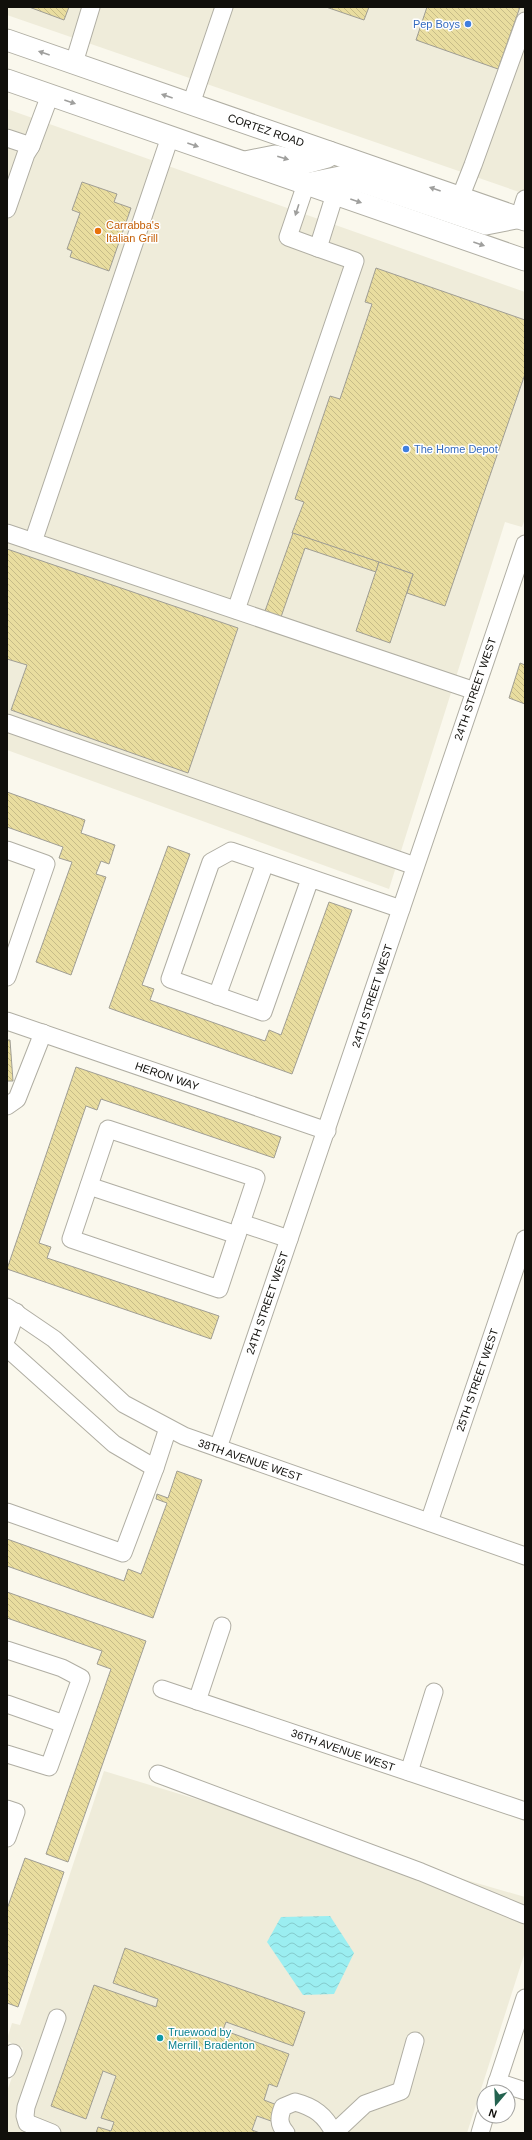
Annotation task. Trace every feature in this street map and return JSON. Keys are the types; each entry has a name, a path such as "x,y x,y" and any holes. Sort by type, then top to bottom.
{"main road":[{"name":"CORTEZ ROAD","path":"7,40 460,198 523,212"},
{"path":"7,80 525,260"},
{"path":"245,162 275,156 305,163 327,157 329,152"},
{"path":"306,184 345,176 486,224 523,212"}],"street":[{"path":"74,63 91,7"},
{"path":"191,104 224,7"},
{"path":"460,198 525,21"},
{"path":"7,209 26,154 31,146 50,95"},
{"path":"33,542 170,137"},
{"path":"7,138 31,146"},
{"path":"236,610 356,261 288,237 306,184"},
{"path":"318,248 335,194"},
{"path":"7,533 475,691"},
{"name":"24TH STREET WEST","path":"218,1448 327,1131 415,866 525,544"},
{"path":"7,723 415,866"},
{"path":"7,850 46,864 7,977"},
{"path":"310,879 263,1012 170,979 211,862 231,851 401,909"},
{"path":"217,996 265,862"},
{"name":"HERON WAY","path":"7,1021 327,1131"},
{"path":"7,1106 17,1099 43,1033"},
{"path":"108,1129 256,1178 219,1289 71,1239 89,1186 108,1129"},
{"path":"89,1186 239,1229 289,1239"},
{"name":"25TH STREET WEST","path":"429,1522 525,1239"},
{"path":"7,1338 11,1310"},
{"name":"38TH AVENUE WEST","path":"11,1310 54,1339 124,1404 184,1436 525,1556"},
{"path":"7,1348 114,1444 155,1468"},
{"path":"7,1512 123,1553 155,1468 168,1428"},
{"path":"197,1700 222,1626"},
{"path":"7,1650 62,1668 81,1678 49,1767 7,1754"},
{"name":"36TH AVENUE WEST","path":"162,1689 525,1811"},
{"path":"409,1772 434,1692"},
{"path":"7,1704 64,1724"},
{"path":"158,1774 421,1872 525,1915"},
{"path":"7,1809 16,1812 7,1838"},
{"path":"496,2084 525,1998"},
{"path":"52,2133 27,2123 25,2116 26,2107 57,2018"},
{"path":"286,2133 282,2128 279,2118 284,2107 295,2102 312,2107 327,2119 334,2133 365,2104 401,2091 415,2041"}],"shaded area":[{"path":"7,7 525,7 525,194 7,15"},
{"path":"7,109 525,292 525,519 522,527 505,522 389,889 7,750"},
{"path":"104,1771 363,1850 525,1897 525,1952 483,2084 476,2084 476,2105 467,2133 7,2133 7,2091 23,2048 9,2042 7,2047 7,2039 12,2023 20,2025"}],"water":[{"path":"330,1916 354,1953 334,1994 303,1995 267,1942 281,1917"}],"building":[{"path":"29,7 69,7 64,20"},
{"path":"326,7 369,7 364,20"},
{"name":"Pep Boys","path":"427,7 520,7 498,69 416,40"},
{"name":"Carrabba's Italian Grill","path":"82,182 117,194 114,202 131,208 109,271 70,257 72,251 67,249 80,213 72,210"},
{"name":"The Home Depot","path":"376,268 525,320 525,374 445,606 407,593 413,574 292,533 304,502 295,499 330,396 340,399 372,304 365,302"},
{"path":"293,533 379,562 376,572 305,548 281,617 265,611"},
{"path":"7,549 238,628 188,773 11,710 27,665 7,659"},
{"path":"379,562 413,574 390,643 356,631"},
{"path":"520,663 525,665 525,704 509,698"},
{"path":"7,792 85,820 81,833 115,845 109,864 101,861 96,874 106,877 71,975 36,962 72,862 59,858 63,847 7,827"},
{"path":"168,846 190,854 142,985 154,989 150,1000 265,1041 269,1030 281,1035 329,902 352,910 292,1074 109,1008"},
{"path":"7,1040 10,1040 13,1081 7,1081"},
{"path":"76,1067 281,1137 274,1158 101,1099 97,1110 86,1106 39,1243 51,1247 47,1258 219,1316 211,1339 7,1269"},
{"path":"177,1471 202,1480 153,1618 7,1566 7,1539 124,1581 128,1569 141,1574 167,1503 156,1499 157,1494 168,1498"},
{"path":"7,1592 146,1641 68,1862 46,1854 111,1669 97,1664 102,1651 7,1618"},
{"path":"25,1858 64,1872 18,2007 7,2003 7,1909"},
{"name":"Truewood by Merrill, Bradenton","path":"125,1948 305,2012 293,2046 226,2022 223,2030 289,2054 277,2087 269,2084 264,2100 277,2105 271,2121 257,2116 252,2130 260,2133 96,2133 98,2127 111,2131 114,2122 101,2118 116,2076 103,2071 86,2119 51,2106 94,1985 156,2007 158,1999 113,1983"}],"place":[{"name":"Pep Boys","path":"468,24"},
{"name":"Carrabba's Italian Grill","path":"98,231"},
{"name":"The Home Depot","path":"406,449"},
{"name":"Truewood by Merrill, Bradenton","path":"160,2038"}]}
